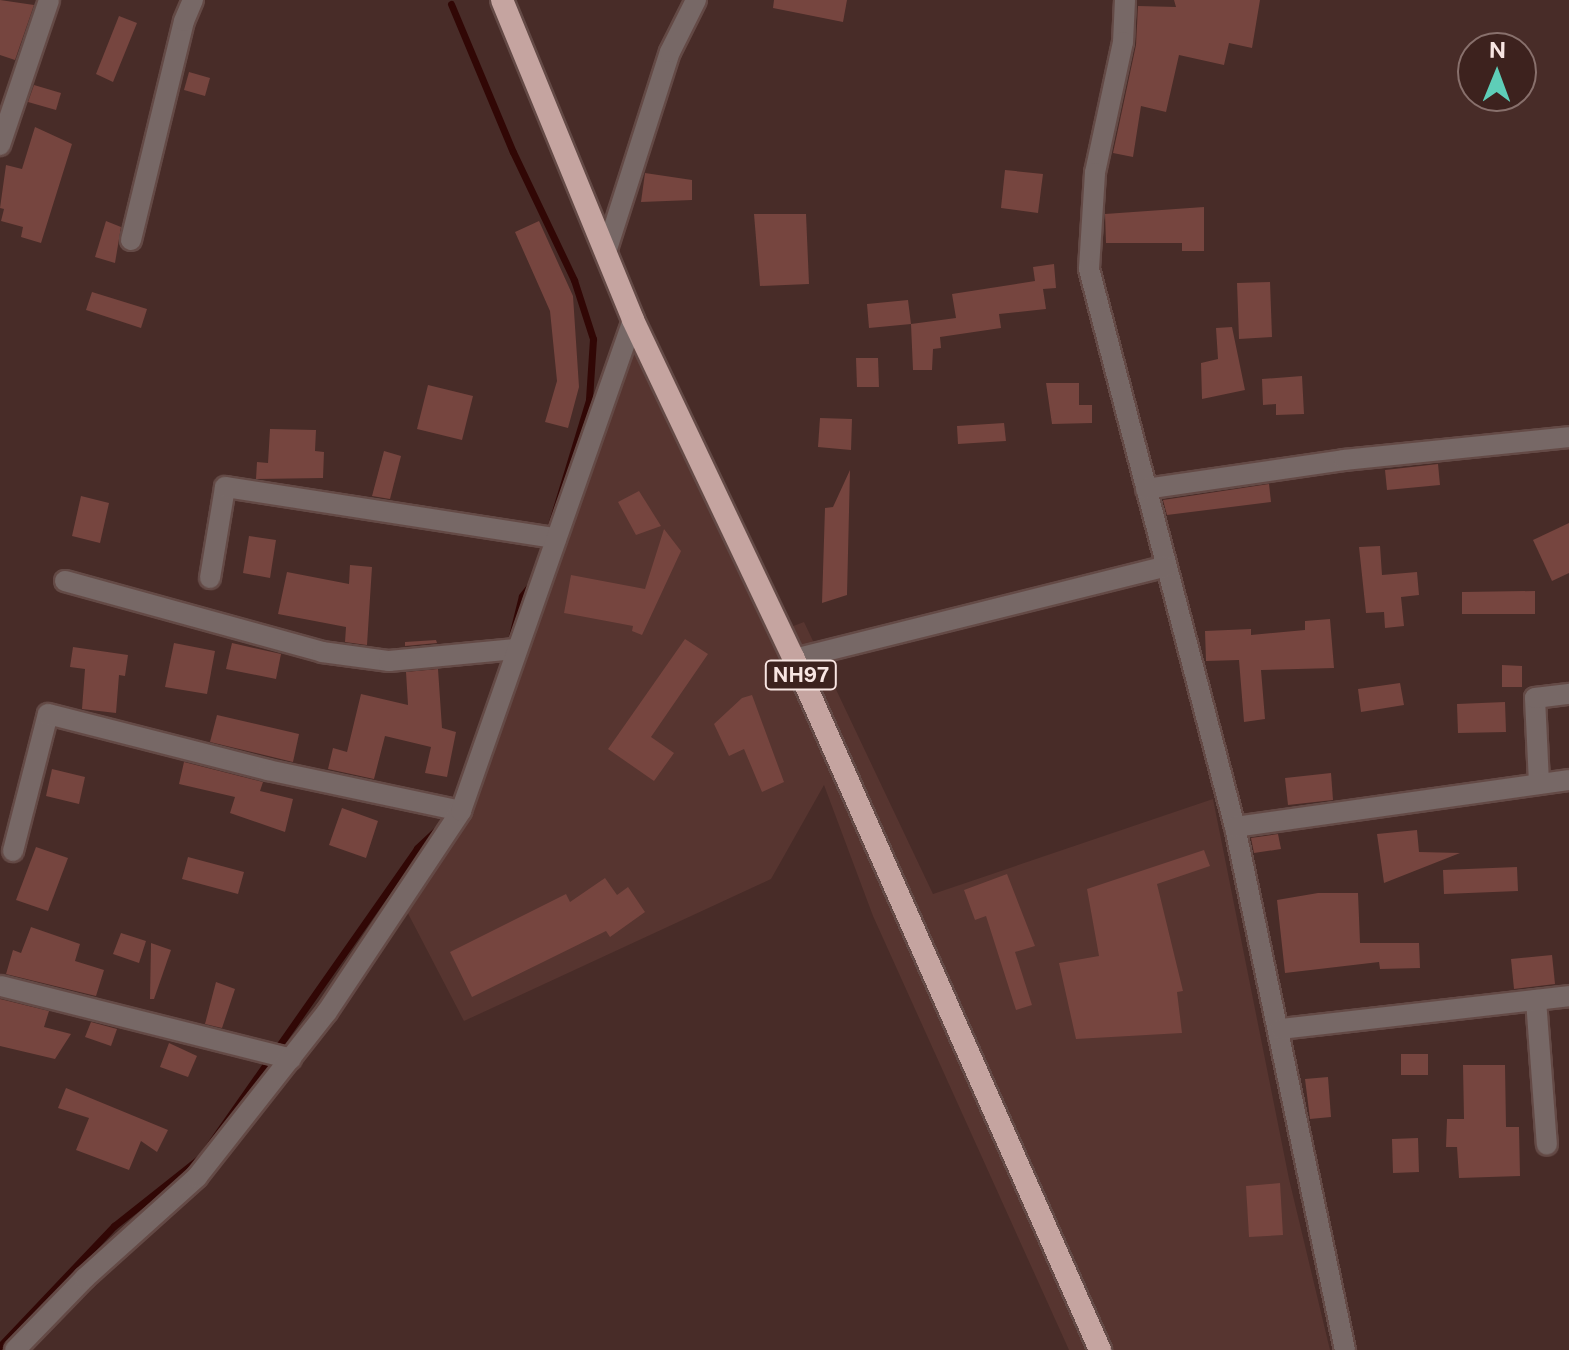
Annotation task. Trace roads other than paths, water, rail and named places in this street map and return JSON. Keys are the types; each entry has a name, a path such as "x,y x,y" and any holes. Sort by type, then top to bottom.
{"highway":[{"name":"NH97","path":"502,0 607,249 633,320 794,659 1100,1350"}],"street":[{"path":"0,145 49,0"},
{"path":"131,240 184,21 193,0"},
{"path":"607,249 670,52 696,0"},
{"path":"1125,0 1123,42 1095,173 1089,269 1235,827 1281,1029 1345,1350"},
{"path":"15,1350 85,1278 197,1177 291,1059 461,811 515,649 633,320"},
{"path":"1146,489 1344,460 1569,437"},
{"path":"210,578 225,487 556,538"},
{"path":"794,659 1166,566"},
{"path":"65,581 322,652 389,661 515,649"},
{"path":"1539,783 1535,698 1569,694"},
{"path":"13,851 48,714 282,773 461,811"},
{"path":"1235,827 1569,780"},
{"path":"1,986 291,1059"},
{"path":"1281,1029 1569,996"},
{"path":"1536,1000 1547,1145"}],"waterway":[{"path":"451,4 513,152 574,280 593,339 589,400 549,532"},
{"path":"510,644 522,596 533,582"},
{"path":"0,1346 114,1226 201,1157 417,848 441,826"}]}
